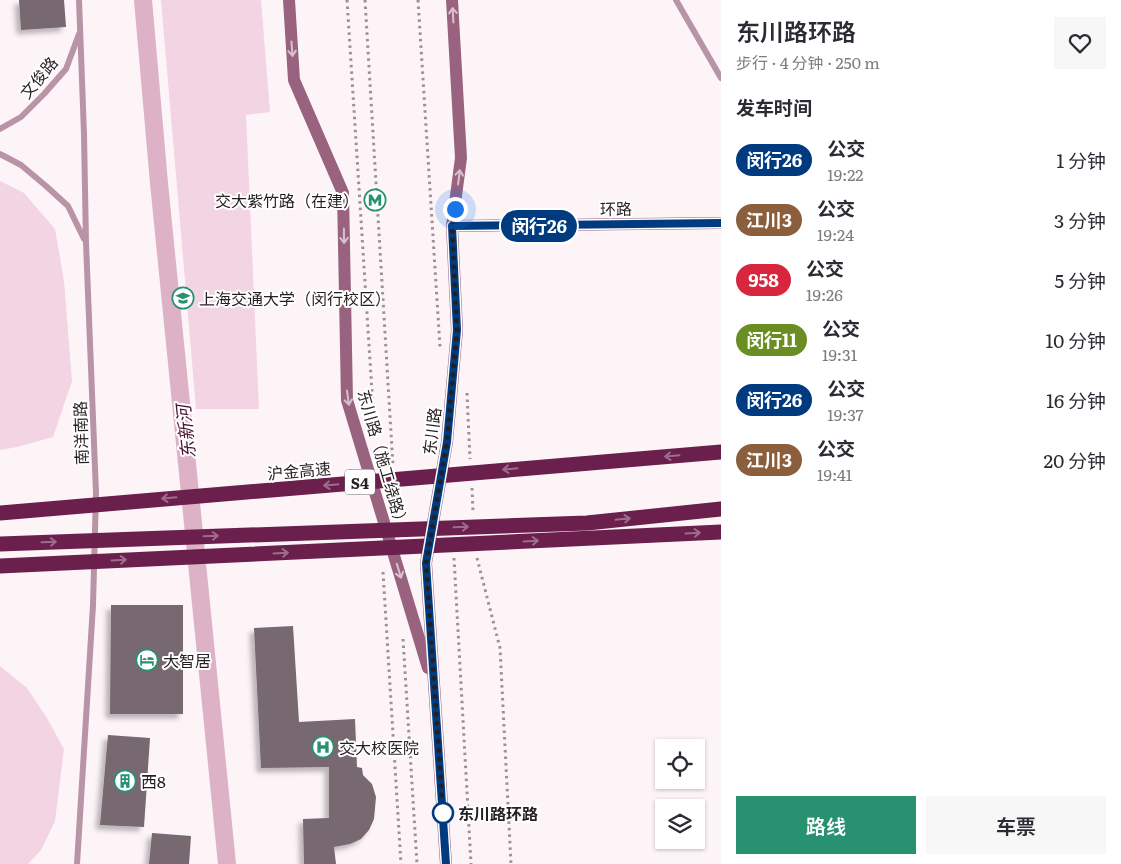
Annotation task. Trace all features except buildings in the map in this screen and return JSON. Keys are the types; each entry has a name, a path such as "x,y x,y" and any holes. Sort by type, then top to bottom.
{"highway":[{"name":"沪金高速","path":"0,513 721,452"},
{"path":"0,544 587,523 721,509"},
{"path":"0,566 721,532"}],"main road":[{"name":"东川路（施工绕路）","path":"289,0 294,80 343,193 347,400 435,689"},
{"name":"东川路","path":"446,864 426,563 447,442 457,330 452,226 461,158 452,0"},
{"name":"环路","path":"452,226 721,223"}],"lane":[{"name":"南洋南路","path":"77,864 93,605 96,502 79,0"},
{"path":"676,0 721,78"},
{"name":"文俊路","path":"0,129 21,117 66,69 81,31"},
{"path":"0,154 21,165 68,206 86,243"}],"path":[{"path":"347,0 375,444"},
{"path":"365,0 393,467"},
{"path":"466,383 470,461"},
{"path":"472,481 474,520"},
{"path":"475,549 500,648 511,864"},
{"path":"382,563 401,864"},
{"path":"403,636 417,864"}],"shaded area":[{"path":"161,0 261,0 270,112 246,115 259,409 196,409"},
{"path":"0,181 24,193 55,229 64,281 72,381 53,437 0,450"},
{"path":"0,666 27,688 47,718 64,749 55,821 41,850 28,864 0,864"}],"waterway":[{"name":"东新河","path":"143,0 159,183 227,864"}],"bus line":[{"name":"闵行26","path":"446,864 426,563 447,442 457,330 452,226 721,223"}],"place":[{"name":"交大紫竹路（在建）","path":"375,200"},
{"name":"上海交通大学（闵行校区）","path":"183,298"},
{"name":"大智居","path":"147,660"},
{"name":"交大校医院","path":"323,747"},
{"name":"西8","path":"125,781"},
{"name":"东川路环路","path":"443,813"}],"route":[{"path":"443,813 426,563 447,442 457,330 452,226 455,209"}]}
